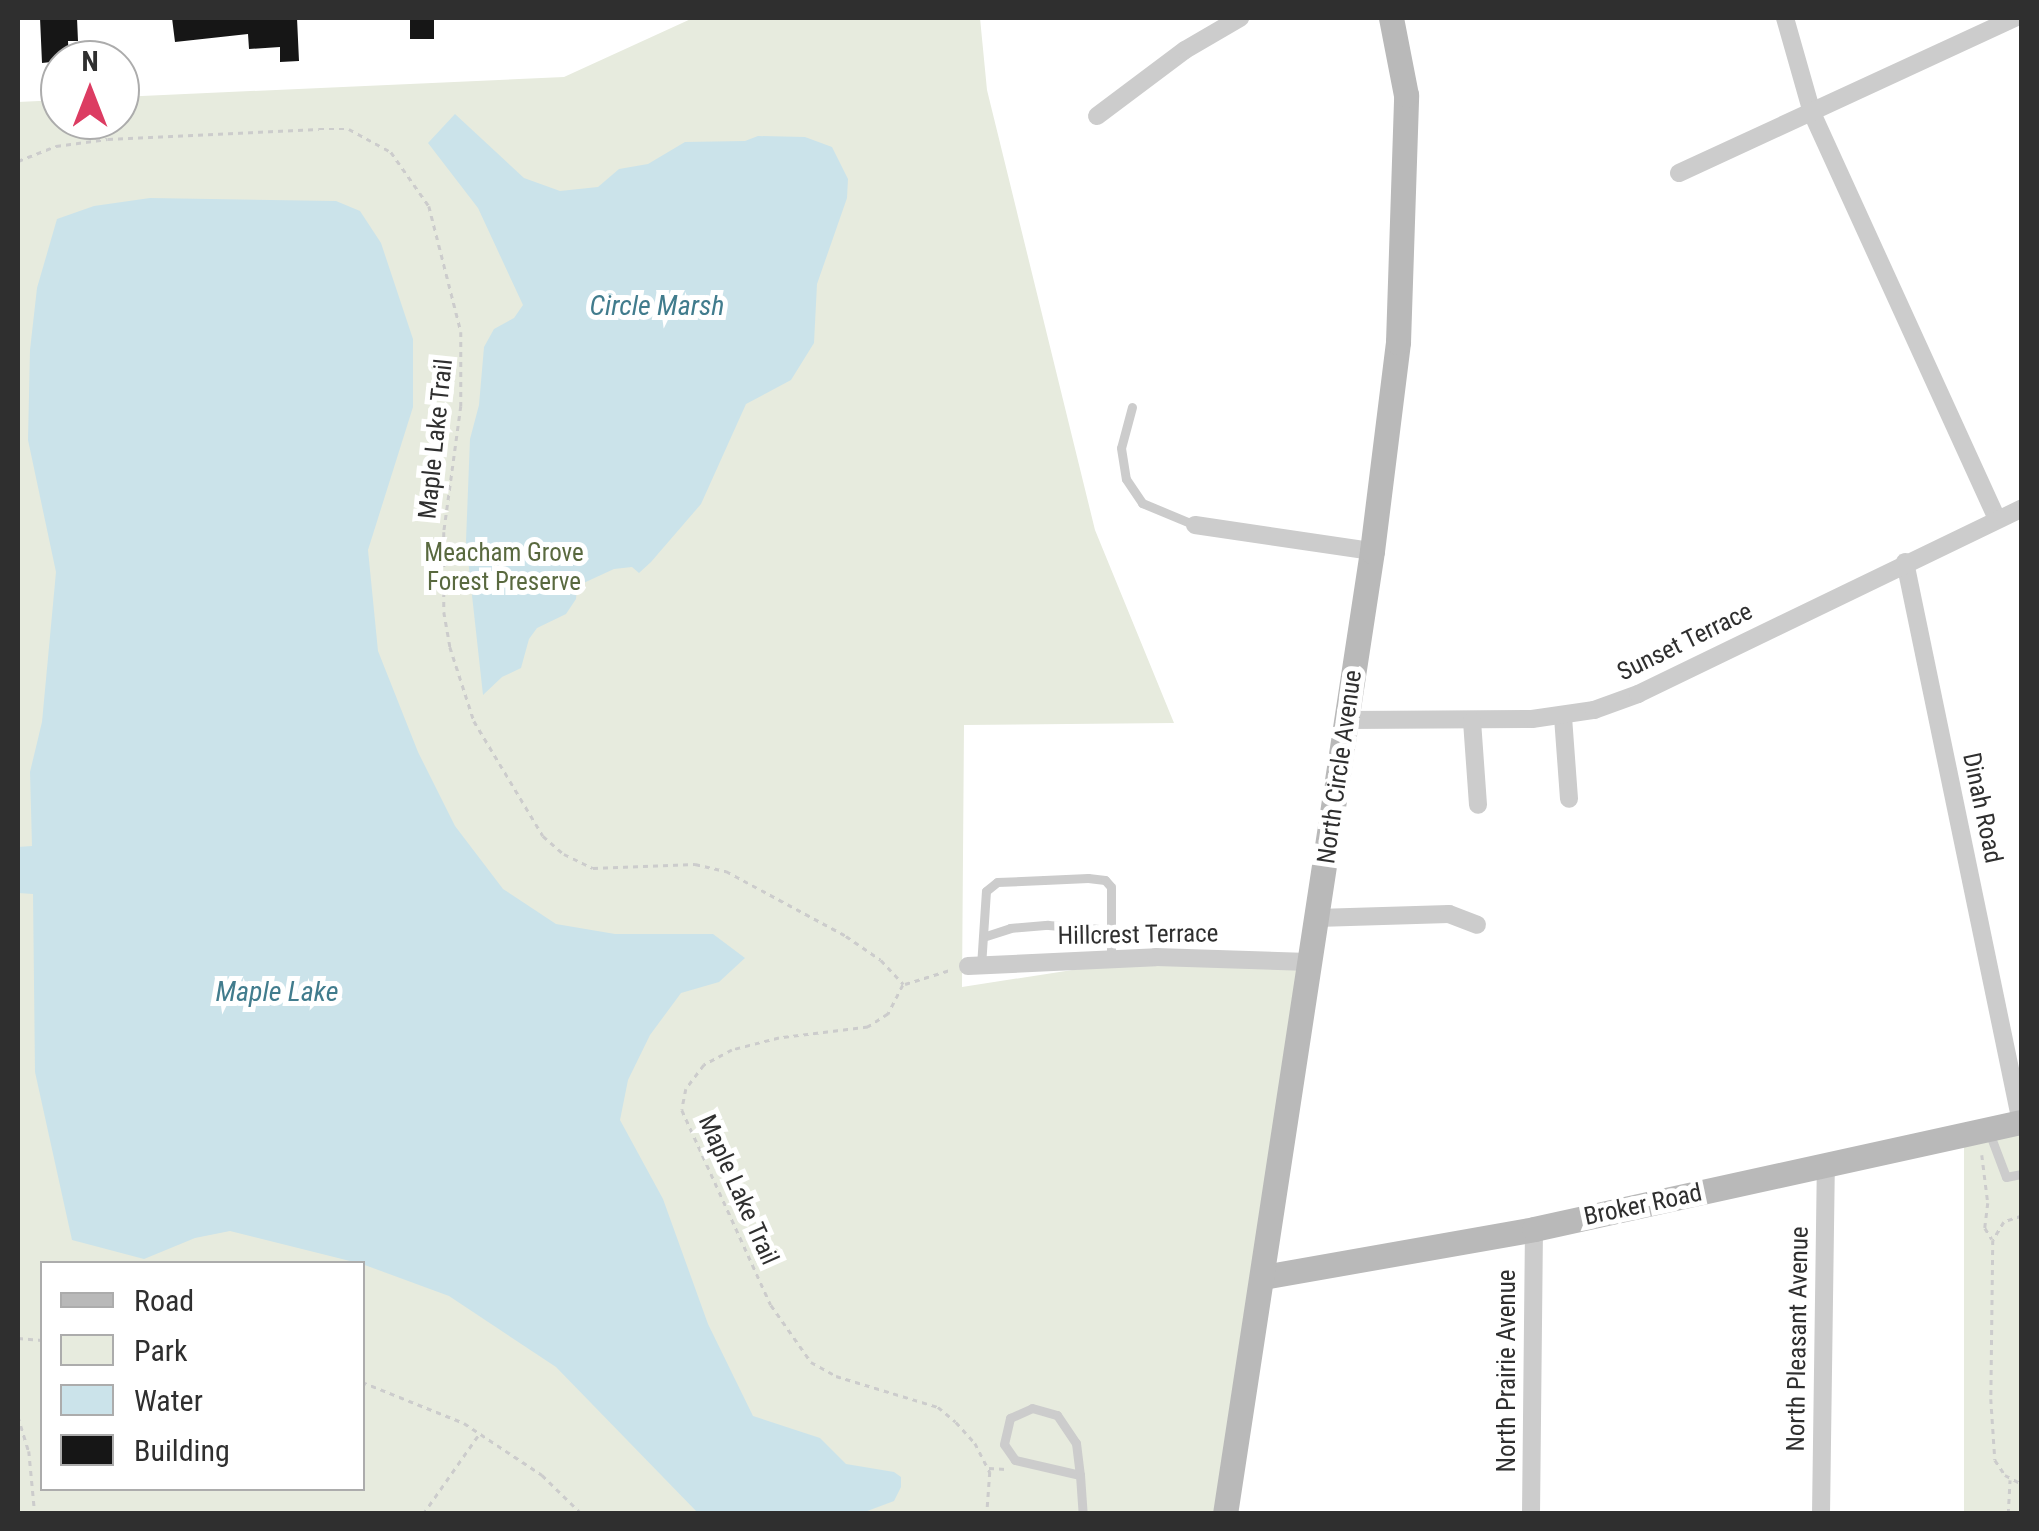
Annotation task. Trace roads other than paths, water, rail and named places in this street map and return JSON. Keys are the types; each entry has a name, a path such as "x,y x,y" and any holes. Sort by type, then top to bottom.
{"street":[{"path":"1097,116 1185,50 1240,18"},
{"name":"North Circle Avenue","path":"1225,1514 1372,551 1398,342 1406,96 1391,18"},
{"path":"1785,18 1812,114 1996,519"},
{"path":"1680,173 2015,18"},
{"name":"Sunset Terrace","path":"1346,720 1563,717 1638,694 2022,508"},
{"path":"1195,525 1372,551"},
{"name":"Dinah Road","path":"1905,562 2021,1122"},
{"path":"1563,717 1568,799"},
{"path":"1472,720 1478,805"},
{"path":"1317,918 1449,914 1477,925"},
{"name":"Hillcrest Terrace","path":"974,966 1111,959 1309,962"},
{"name":"Broker Road","path":"1263,1277 1534,1229 1826,1165 1985,1142 2021,1122"},
{"name":"North Pleasant Avenue","path":"1821,1514 1826,1165"},
{"name":"North Prairie Avenue","path":"1531,1514 1534,1229"}],"lane":[{"path":"1132,407 1120,448 1126,479 1142,503 1195,525"},
{"path":"974,966 983,937 986,891 997,882 1105,880 1111,887 1111,959"},
{"path":"983,937 1010,928 1062,924 1112,930"},
{"path":"1985,1142 2006,1177 2022,1174"},
{"path":"1080,1474 1015,1460 1004,1444 1010,1418 1032,1408 1058,1415 1076,1443 1080,1474 1082,1514"}],"water":[{"name":"Circle Marsh","path":"455,114 524,178 560,191 598,187 619,169 648,164 685,142 745,141 758,136 805,137 832,147 848,179 847,198 817,284 814,343 791,380 746,404 701,504 651,562 639,573 632,567 614,569 577,586 576,599 566,614 537,628 529,639 521,668 502,677 483,695 466,541 470,439 479,405 484,347 494,329 514,318 523,305 478,208 428,143"},
{"name":"Maple Lake","path":"150,198 336,201 360,211 381,243 413,339 413,407 368,550 378,651 418,752 455,826 503,889 556,924 615,934 713,934 745,958 719,982 681,993 650,1035 628,1080 620,1120 663,1199 708,1324 753,1416 820,1438 846,1464 894,1472 901,1477 901,1487 894,1501 862,1513 698,1513 556,1367 449,1296 365,1265 365,1261 350,1261 230,1231 195,1238 144,1259 72,1240 35,1072 33,894 18,893 18,847 32,846 30,772 42,722 56,572 28,440 30,350 37,288 57,219 94,206"}],"park label":[{"name":"Meacham Grove Forest Preserve","path":"504,568"}]}
